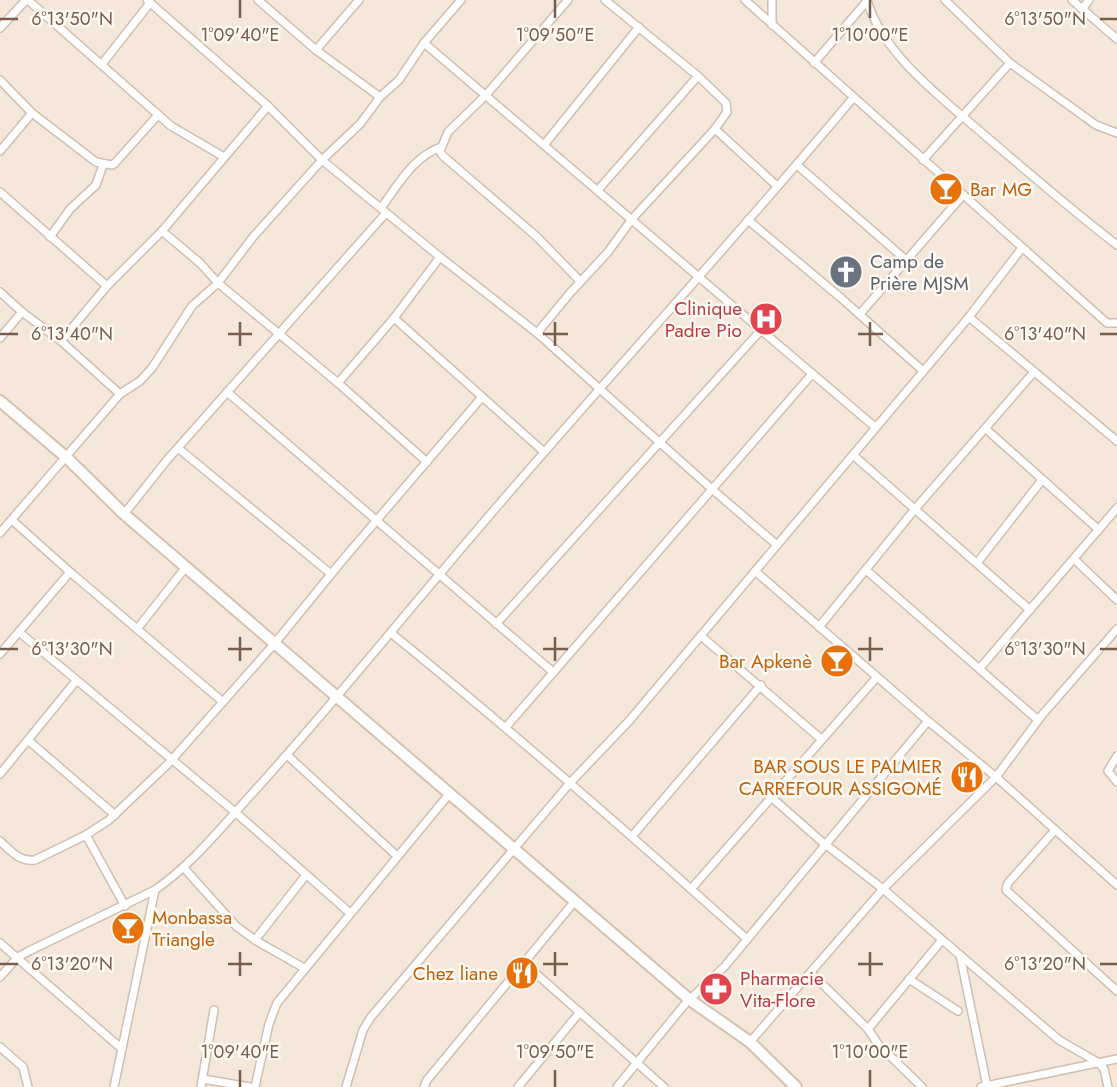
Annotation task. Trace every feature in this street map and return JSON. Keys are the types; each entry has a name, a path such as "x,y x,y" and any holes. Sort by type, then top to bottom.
{"street":[{"path":"0,28 27,0 170,126 224,157"},
{"path":"258,0 316,50 380,97"},
{"path":"316,50 359,0"},
{"path":"0,533 120,394 152,368 187,311 218,283 253,237 322,160 360,124 380,97 403,75 424,43 461,0"},
{"path":"124,514 383,211 417,160 440,147 448,132 485,96 568,0"},
{"path":"537,333 608,252 632,219 715,129 725,117 728,106 698,76 605,0"},
{"path":"745,0 1117,332"},
{"path":"772,0 772,26"},
{"path":"814,63 867,0"},
{"path":"867,0 874,23 882,36 929,88 1054,196 1117,245"},
{"path":"945,0 1010,63 1096,125 1117,133"},
{"path":"1072,0 1117,39"},
{"path":"1082,9 1089,0"},
{"path":"102,64 148,1 268,106 322,160 537,333 777,545"},
{"path":"544,145 639,27"},
{"path":"424,43 875,427"},
{"path":"923,160 1010,63"},
{"path":"598,191 698,76"},
{"path":"0,80 32,113 103,165 112,165 158,115"},
{"path":"0,977 18,957 125,906 155,890 184,869 288,755 544,452 853,98"},
{"path":"61,341 107,286 162,231 268,106"},
{"path":"0,151 32,113"},
{"path":"715,129 778,186"},
{"path":"440,147 442,155 537,237 580,281"},
{"path":"50,237 70,209 96,185 103,165"},
{"path":"797,165 906,260"},
{"path":"0,192 107,286"},
{"path":"860,314 963,195"},
{"path":"748,220 922,370"},
{"path":"162,231 200,263 218,283 427,461"},
{"path":"346,1087 363,1030 371,1017 570,783 629,721 701,636 969,317 1022,248"},
{"path":"338,383 394,318 440,257"},
{"path":"0,292 22,313 61,341 120,394"},
{"path":"0,338 22,313"},
{"path":"969,317 1117,441"},
{"path":"394,318 544,452"},
{"path":"1107,323 1117,323"},
{"path":"496,624 761,330"},
{"path":"819,627 915,509 1034,372"},
{"path":"506,727 812,374"},
{"path":"227,392 553,672"},
{"path":"0,841 18,858 31,860 86,835 115,815 171,761 275,643 482,397"},
{"path":"2,407 67,458 124,514 690,1000 751,1042 796,1087"},
{"path":"986,429 1099,530"},
{"path":"178,448 331,574"},
{"path":"853,455 1030,610"},
{"path":"977,563 1042,480"},
{"path":"980,668 1117,508"},
{"path":"12,520 223,702"},
{"path":"1074,559 1117,600"},
{"path":"137,629 186,566"},
{"path":"866,570 1038,720"},
{"path":"755,571 996,777 1117,885"},
{"path":"0,654 70,572"},
{"path":"751,1042 883,888 996,777 1038,720 1117,629"},
{"path":"19,632 350,913"},
{"path":"391,633 632,835 747,939"},
{"path":"701,636 821,738"},
{"path":"691,888 877,677"},
{"path":"0,774 76,681"},
{"path":"632,835 761,685"},
{"path":"617,1087 690,1000 713,980 928,721"},
{"path":"29,741 115,815"},
{"path":"288,755 397,856"},
{"path":"1117,756 1108,771 1117,782"},
{"path":"255,1087 277,1003 450,793"},
{"path":"770,796 883,888 1059,1040 1099,1063 1104,1069 1108,1087"},
{"path":"1055,830 1008,883 1006,890 1117,992"},
{"path":"86,835 125,906"},
{"path":"184,869 236,926 304,968"},
{"path":"255,940 306,875"},
{"path":"114,1087 155,890"},
{"path":"424,1087 575,901"},
{"path":"868,1029 942,940"},
{"path":"0,943 122,1049"},
{"path":"960,954 984,1086 1117,1059"},
{"path":"523,962 663,1087"},
{"path":"811,973 922,1087"},
{"path":"909,979 958,1011"},
{"path":"214,1010 202,1083 250,1087"},
{"path":"518,1087 580,1012"},
{"path":"0,1047 23,1068 28,1087"}],"shaded area":[{"path":"0,0 1117,0 1117,1087 0,1087"}],"place":[{"name":"Bar MG","path":"946,189"},
{"name":"Camp de Prière MJSM","path":"846,272"},
{"name":"Clinique Padre Pio","path":"766,319"},
{"name":"Bar Apkenè","path":"837,661"},
{"name":"BAR SOUS LE PALMIER CARREFOUR ASSIGOMÉ","path":"967,777"},
{"name":"Monbassa Triangle","path":"128,928"},
{"name":"Chez liane","path":"522,973"},
{"name":"Pharmacie Vita-Flore","path":"716,989"}]}
